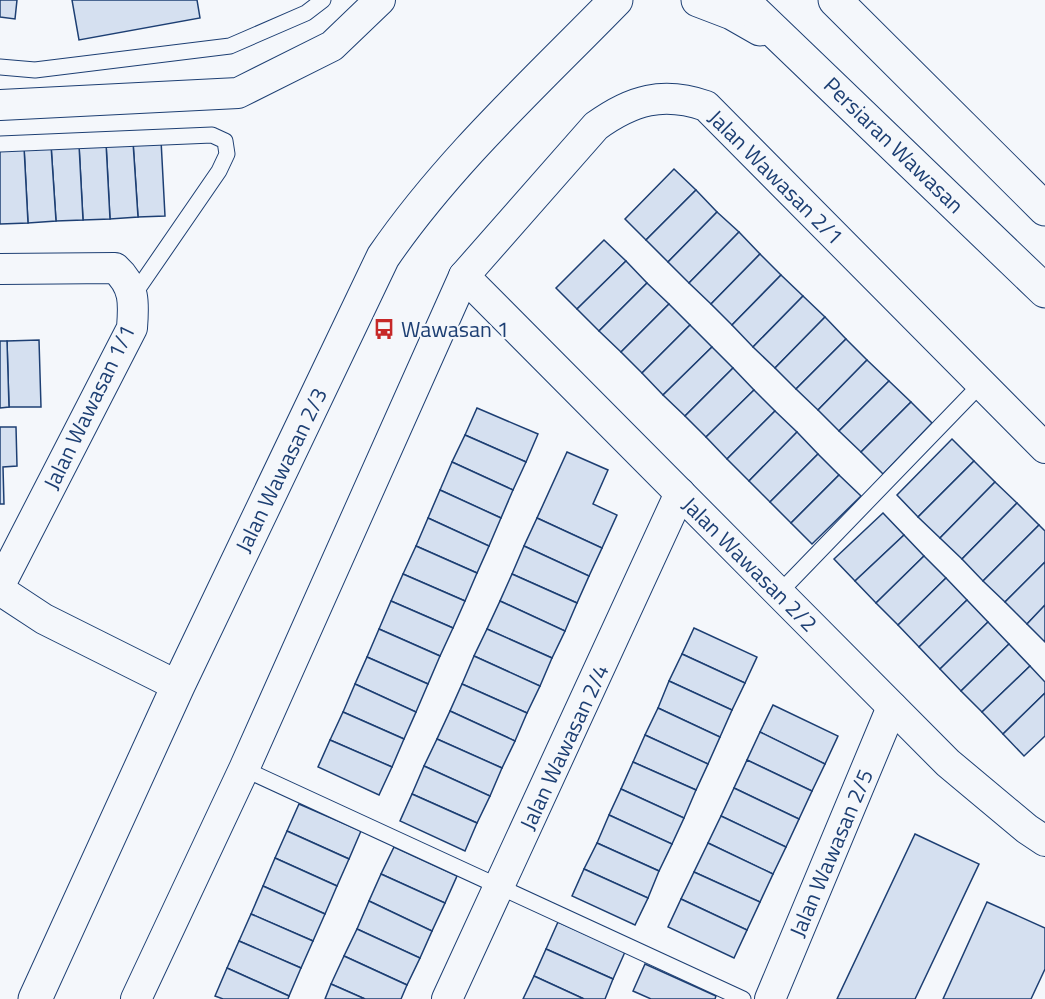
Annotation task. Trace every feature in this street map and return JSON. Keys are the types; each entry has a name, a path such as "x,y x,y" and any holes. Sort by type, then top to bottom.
{"street":[{"path":"0,105 238,93 332,46 380,0"},
{"name":"Jalan Wawasan 2/3","path":"34,999 178,686 383,257 408,219 475,145 616,0"},
{"path":"698,0 732,13 795,51"},
{"name":"Persiaran Wawasan","path":"742,0 1045,291"},
{"path":"835,0 1045,209"},
{"name":"Jalan Wawasan 2/1","path":"464,276 596,126 618,110 659,98 683,98 706,106 1045,448"},
{"name":"Jalan Wawasan 1/1","path":"0,268 115,268 130,285 134,296 132,328 0,585"},
{"path":"136,999 244,769 464,276"},
{"name":"Jalan Wawasan 2/2","path":"464,276 948,763 1027,829 1045,841"},
{"name":"Jalan Wawasan 2/4","path":"447,999 680,494"},
{"path":"0,590 44,619 178,686"},
{"name":"Jalan Wawasan 2/5","path":"770,999 892,707"}],"lane":[{"path":"306,13 318,0"},
{"path":"0,67 35,70 230,46 306,13 322,0"},
{"path":"0,144 212,135 225,141 227,154 219,171 134,296"},
{"path":"779,593 981,384"},
{"path":"244,769 743,999"}],"building":[{"path":"0,0 17,0 15,19 0,17"},
{"path":"72,0 197,0 200,18 79,40"},
{"path":"161,140 165,216 138,217 133,142"},
{"path":"133,142 138,217 110,219 106,143"},
{"path":"106,143 110,219 83,220 79,145"},
{"path":"51,145 79,145 83,220 56,221"},
{"path":"51,145 56,221 28,223 24,147"},
{"path":"24,147 28,223 0,224 0,148"},
{"path":"674,169 696,190 646,240 625,219"},
{"path":"696,190 717,212 668,262 646,240"},
{"path":"717,212 739,232 689,283 668,262"},
{"path":"739,232 760,254 711,304 689,283"},
{"path":"604,240 626,261 577,309 556,288"},
{"path":"760,254 781,275 732,325 711,304"},
{"path":"626,261 647,283 599,331 577,309"},
{"path":"781,275 803,296 753,347 732,325"},
{"path":"647,283 669,304 621,352 599,331"},
{"path":"803,296 825,317 775,368 753,347"},
{"path":"669,304 690,325 642,373 621,352"},
{"path":"825,317 846,339 796,389 775,368"},
{"path":"690,325 712,347 663,395 642,373"},
{"path":"846,339 867,360 818,410 796,389"},
{"path":"39,340 41,407 9,407 7,341"},
{"path":"0,341 7,341 9,407 0,408"},
{"path":"712,347 733,368 685,416 663,395"},
{"path":"867,360 889,381 839,431 818,410"},
{"path":"733,368 754,390 706,437 685,416"},
{"path":"889,381 911,402 861,452 839,431"},
{"path":"754,390 775,411 727,459 706,437"},
{"path":"911,402 932,423 883,474 861,452"},
{"path":"477,408 538,434 526,462 465,435"},
{"path":"775,411 797,432 749,481 727,459"},
{"path":"0,427 16,427 17,466 3,467 4,504 0,504"},
{"path":"797,432 818,454 770,502 749,481"},
{"path":"465,435 526,462 513,490 452,462"},
{"path":"952,439 974,461 918,517 897,495"},
{"path":"567,452 608,470 593,504 617,515 602,548 537,518"},
{"path":"818,454 839,475 791,523 770,502"},
{"path":"974,461 995,482 940,538 918,517"},
{"path":"452,462 513,490 501,518 440,490"},
{"path":"839,475 861,496 812,544 791,523"},
{"path":"995,482 1017,503 962,559 940,538"},
{"path":"440,490 501,518 489,546 428,518"},
{"path":"1017,503 1039,525 983,581 962,559"},
{"path":"883,513 904,535 855,581 834,559"},
{"path":"428,518 489,546 477,573 416,546"},
{"path":"537,518 602,548 589,576 524,546"},
{"path":"1039,525 1045,531 1045,562 1005,602 983,581"},
{"path":"904,535 924,556 876,603 855,581"},
{"path":"416,546 477,573 465,601 403,574"},
{"path":"524,546 589,576 577,603 512,574"},
{"path":"924,556 946,578 898,625 876,603"},
{"path":"1045,562 1045,605 1027,624 1005,602"},
{"path":"403,574 465,601 453,628 391,601"},
{"path":"512,574 577,603 565,631 500,601"},
{"path":"946,578 967,600 919,647 898,625"},
{"path":"967,600 988,622 940,669 919,647"},
{"path":"391,601 453,628 440,656 379,629"},
{"path":"500,601 565,631 552,658 487,629"},
{"path":"1045,605 1045,642 1027,624"},
{"path":"988,622 1009,644 961,691 940,669"},
{"path":"694,628 757,657 745,683 682,654"},
{"path":"379,629 440,656 428,684 367,657"},
{"path":"487,629 552,658 540,686 474,656"},
{"path":"1009,644 1030,666 982,712 961,691"},
{"path":"682,654 745,683 732,710 669,681"},
{"path":"474,656 540,686 527,713 462,684"},
{"path":"367,657 428,684 416,712 355,684"},
{"path":"1030,666 1045,682 1045,693 1003,734 982,712"},
{"path":"669,681 732,710 720,737 658,708"},
{"path":"355,684 416,712 404,739 343,712"},
{"path":"462,684 527,713 515,741 450,711"},
{"path":"1045,693 1045,736 1024,756 1003,734"},
{"path":"773,705 838,736 825,764 760,732"},
{"path":"658,708 720,737 708,764 645,735"},
{"path":"450,711 515,741 502,768 437,739"},
{"path":"343,712 404,739 392,767 330,740"},
{"path":"760,732 825,764 812,791 747,760"},
{"path":"645,735 708,764 696,790 633,762"},
{"path":"437,739 502,768 490,796 424,766"},
{"path":"330,740 392,767 379,795 318,767"},
{"path":"747,760 812,791 799,819 734,788"},
{"path":"633,762 696,790 684,818 621,789"},
{"path":"424,766 490,796 477,823 412,794"},
{"path":"734,788 799,819 786,847 721,816"},
{"path":"621,789 684,818 672,844 609,815"},
{"path":"412,794 477,823 465,851 400,821"},
{"path":"299,804 361,831 349,859 287,831"},
{"path":"609,815 672,844 659,871 597,843"},
{"path":"721,816 786,847 773,874 708,843"},
{"path":"287,831 349,859 337,886 275,858"},
{"path":"915,834 979,864 915,999 837,999"},
{"path":"597,843 659,871 648,898 584,869"},
{"path":"708,843 773,874 760,902 694,872"},
{"path":"394,847 457,876 445,903 381,874"},
{"path":"275,858 337,886 325,914 263,886"},
{"path":"584,869 648,898 635,925 572,896"},
{"path":"694,872 760,902 747,930 681,899"},
{"path":"381,874 445,903 432,931 369,901"},
{"path":"263,886 325,914 313,941 251,914"},
{"path":"681,899 747,930 734,958 668,927"},
{"path":"369,901 432,931 420,958 357,929"},
{"path":"987,902 1045,928 1045,969 1031,999 943,999"},
{"path":"251,914 313,941 301,968 239,941"},
{"path":"558,922 625,952 613,979 546,949"},
{"path":"357,929 420,958 407,985 344,956"},
{"path":"239,941 301,968 289,996 227,968"},
{"path":"546,949 613,979 605,999 584,999 534,976"},
{"path":"344,956 407,985 401,999 365,999 331,984"},
{"path":"645,964 716,996 715,999 651,999 633,991"},
{"path":"227,968 289,996 288,999 223,999 215,996"},
{"path":"534,976 584,999 523,999"},
{"path":"331,984 365,999 325,999"}],"place":[{"name":"Wawasan 1","path":"384,329"}]}
